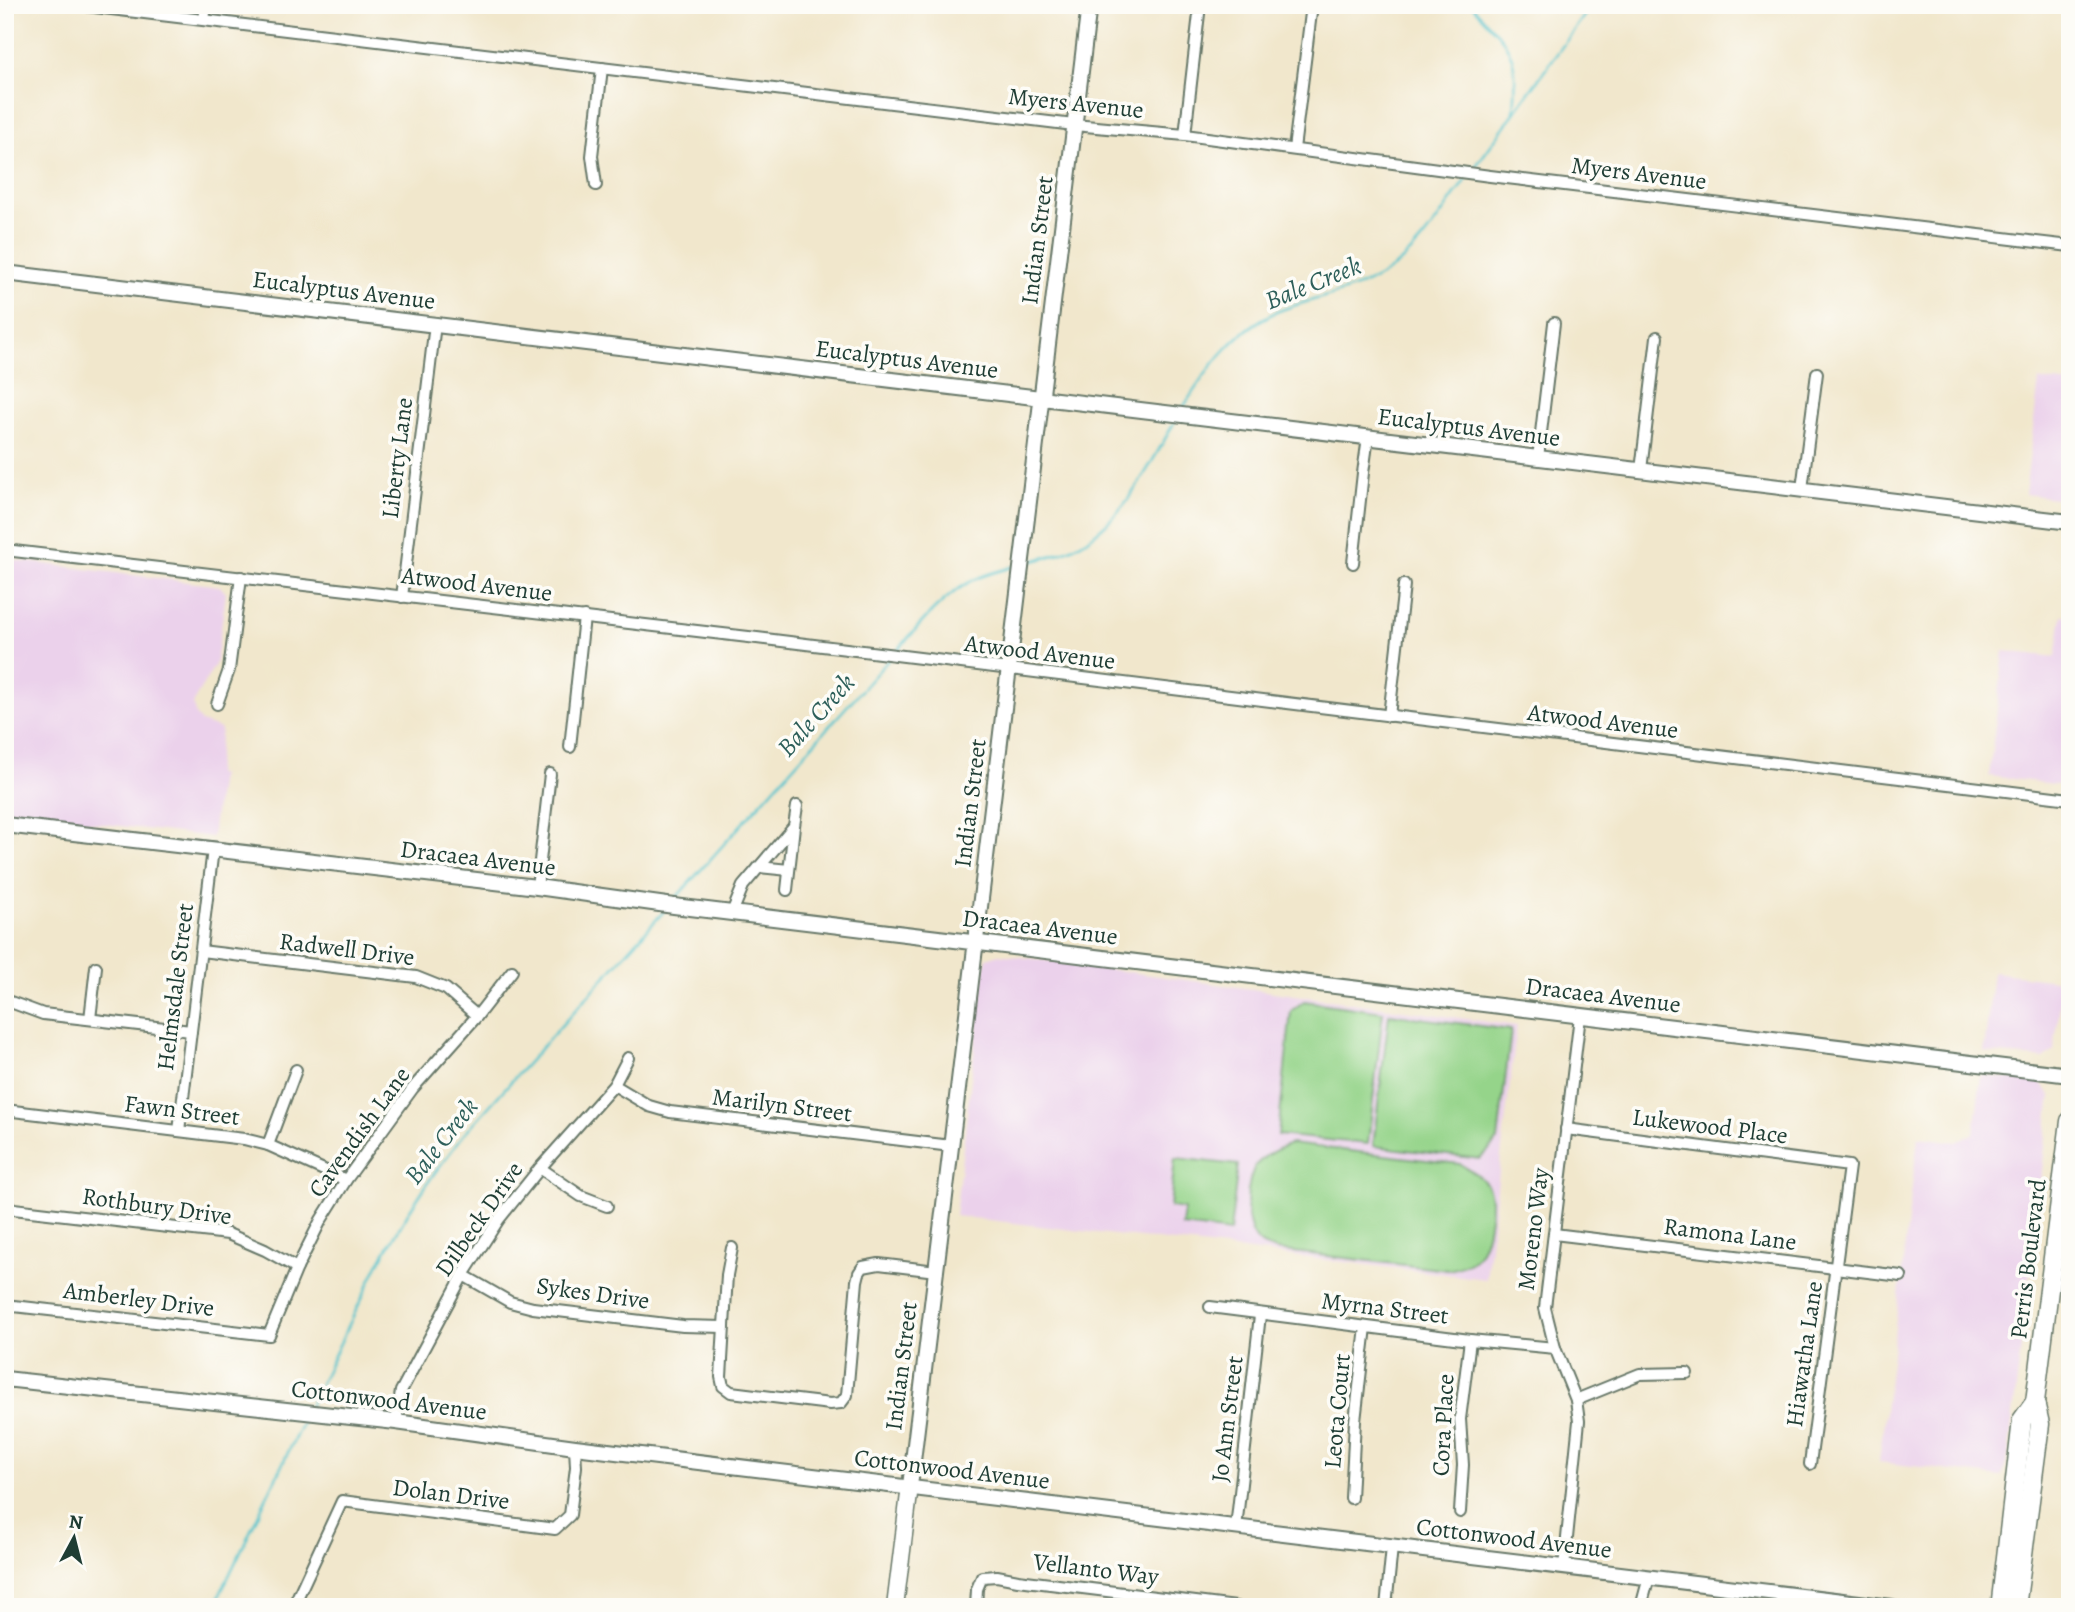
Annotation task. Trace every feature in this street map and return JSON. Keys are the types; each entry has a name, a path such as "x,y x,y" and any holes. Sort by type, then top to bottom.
{"main road":[{"name":"Perris Boulevard","path":"2013,1607 2017,1600 2040,1424 2035,1402 2070,1121"},
{"name":"Perris Boulevard","path":"2002,1607 2022,1420 2035,1402"},
{"name":"Indian Street","path":"895,1607 910,1486"}],"street":[{"name":"Myers Avenue","path":"78,5 1074,125 1185,135 1458,172 2070,246"},
{"path":"204,20 206,5"},
{"name":"Indian Street","path":"910,1486 1089,5"},
{"path":"1185,135 1200,5"},
{"path":"1294,149 1312,5"},
{"path":"596,185 592,156 601,68"},
{"name":"Eucalyptus Avenue","path":"5,273 2070,522"},
{"path":"1538,458 1554,323"},
{"name":"Liberty Lane","path":"401,597 435,324"},
{"path":"1641,470 1657,337"},
{"path":"1802,489 1817,373"},
{"path":"1353,563 1368,437"},
{"name":"Atwood Avenue","path":"5,550 584,617 2070,799"},
{"path":"217,704 229,670 241,577"},
{"path":"1389,716 1404,585"},
{"path":"570,747 584,617"},
{"path":"537,887 550,774"},
{"path":"787,890 797,806"},
{"name":"Dracaea Avenue","path":"5,825 537,887 2070,1075"},
{"path":"732,913 743,886 794,826"},
{"name":"Helmsdale Street","path":"179,1131 213,849"},
{"path":"759,867 789,870"},
{"name":"Radwell Drive","path":"201,951 416,977 446,989 477,1016"},
{"path":"90,1019 96,967"},
{"name":"Cavendish Lane","path":"269,1335 297,1268 321,1220 346,1180 413,1088 477,1016 512,971"},
{"path":"5,1000 43,1014 191,1031"},
{"name":"Moreno Way","path":"1564,1567 1579,1421 1576,1400 1555,1348 1545,1308 1580,1016"},
{"name":"Dilbeck Drive","path":"396,1422 401,1391 463,1275 499,1219 540,1168 614,1085 628,1058"},
{"path":"268,1145 296,1070"},
{"name":"Marilyn Street","path":"614,1085 649,1106 670,1112 951,1146"},
{"name":"Fawn Street","path":"5,1110 244,1139 268,1145 346,1180"},
{"name":"Lukewood Place","path":"1566,1129 1849,1166"},
{"name":"Hiawatha Lane","path":"1810,1464 1849,1166"},
{"path":"540,1168 580,1196 607,1206"},
{"name":"Rothbury Drive","path":"5,1208 228,1234 297,1268"},
{"name":"Ramona Lane","path":"1554,1234 1901,1276"},
{"path":"732,1248 727,1275 721,1377 723,1386 731,1392 830,1404 841,1403 847,1395 859,1273 863,1267 879,1264 936,1271"},
{"name":"Sykes Drive","path":"463,1275 510,1302 533,1308 684,1326 724,1327"},
{"name":"Amberley Drive","path":"5,1305 269,1335"},
{"name":"Myrna Street","path":"1210,1307 1555,1348"},
{"name":"Jo Ann Street","path":"1236,1528 1260,1315"},
{"name":"Leota Court","path":"1351,1498 1355,1421 1366,1327"},
{"name":"Cora Place","path":"1460,1512 1463,1465 1460,1419 1470,1340"},
{"path":"1576,1400 1640,1374 1687,1373"},
{"name":"Cottonwood Avenue","path":"5,1379 396,1422 575,1447 1884,1606"},
{"name":"Dolan Drive","path":"293,1607 342,1501 555,1529 570,1515 576,1467 575,1447"},
{"path":"1386,1607 1392,1547"},
{"name":"Vellanto Way","path":"976,1607 976,1589 982,1577 997,1576 1236,1607"},
{"path":"1641,1607 1649,1577"}],"shaded area":[{"path":"2039,380 2070,384 2070,500 2025,494"},
{"path":"5,559 220,586 226,593 216,663 193,705 201,722 221,729 216,774 220,775 212,837 5,812"},
{"path":"2062,615 2070,616 2070,786 1989,776 2004,651 2056,657"},
{"path":"999,954 1517,1026 1486,1279 955,1216 984,971 987,958"},
{"path":"1993,972 2063,981 2054,1051 2044,1059 1984,1052"},
{"path":"1981,1075 2040,1082 2051,1095 2008,1456 2002,1477 1879,1462 1918,1137 1957,1142 1974,1133"}],"green space":[{"path":"1304,1001 1383,1012 1368,1144 1278,1135 1291,1011"},
{"path":"1389,1014 1511,1030 1498,1140 1480,1159 1373,1146"},
{"path":"1291,1144 1460,1164 1471,1170 1482,1179 1490,1191 1490,1220 1482,1249 1472,1261 1448,1270 1276,1250 1263,1245 1255,1237 1248,1216 1250,1180 1253,1170 1262,1159"},
{"path":"1175,1158 1238,1165 1230,1232 1182,1226 1184,1209 1170,1207"}],"waterway":[{"path":"1472,5 1510,52 1515,71 1514,113"},
{"name":"Bale Creek","path":"1473,170 1592,5"},
{"name":"Bale Creek","path":"1181,411 1213,364 1253,325 1287,308 1375,279 1399,263 1431,229 1467,178"},
{"name":"Bale Creek","path":"1025,563 1072,548 1107,524 1133,492 1176,420"},
{"name":"Bale Creek","path":"896,652 929,614 957,590 979,577 1016,566"},
{"name":"Bale Creek","path":"674,900 891,657"},
{"name":"Bale Creek","path":"309,1407 379,1263 433,1175 465,1133 665,910"},
{"name":"Bale Creek","path":"214,1607 305,1417"}]}
